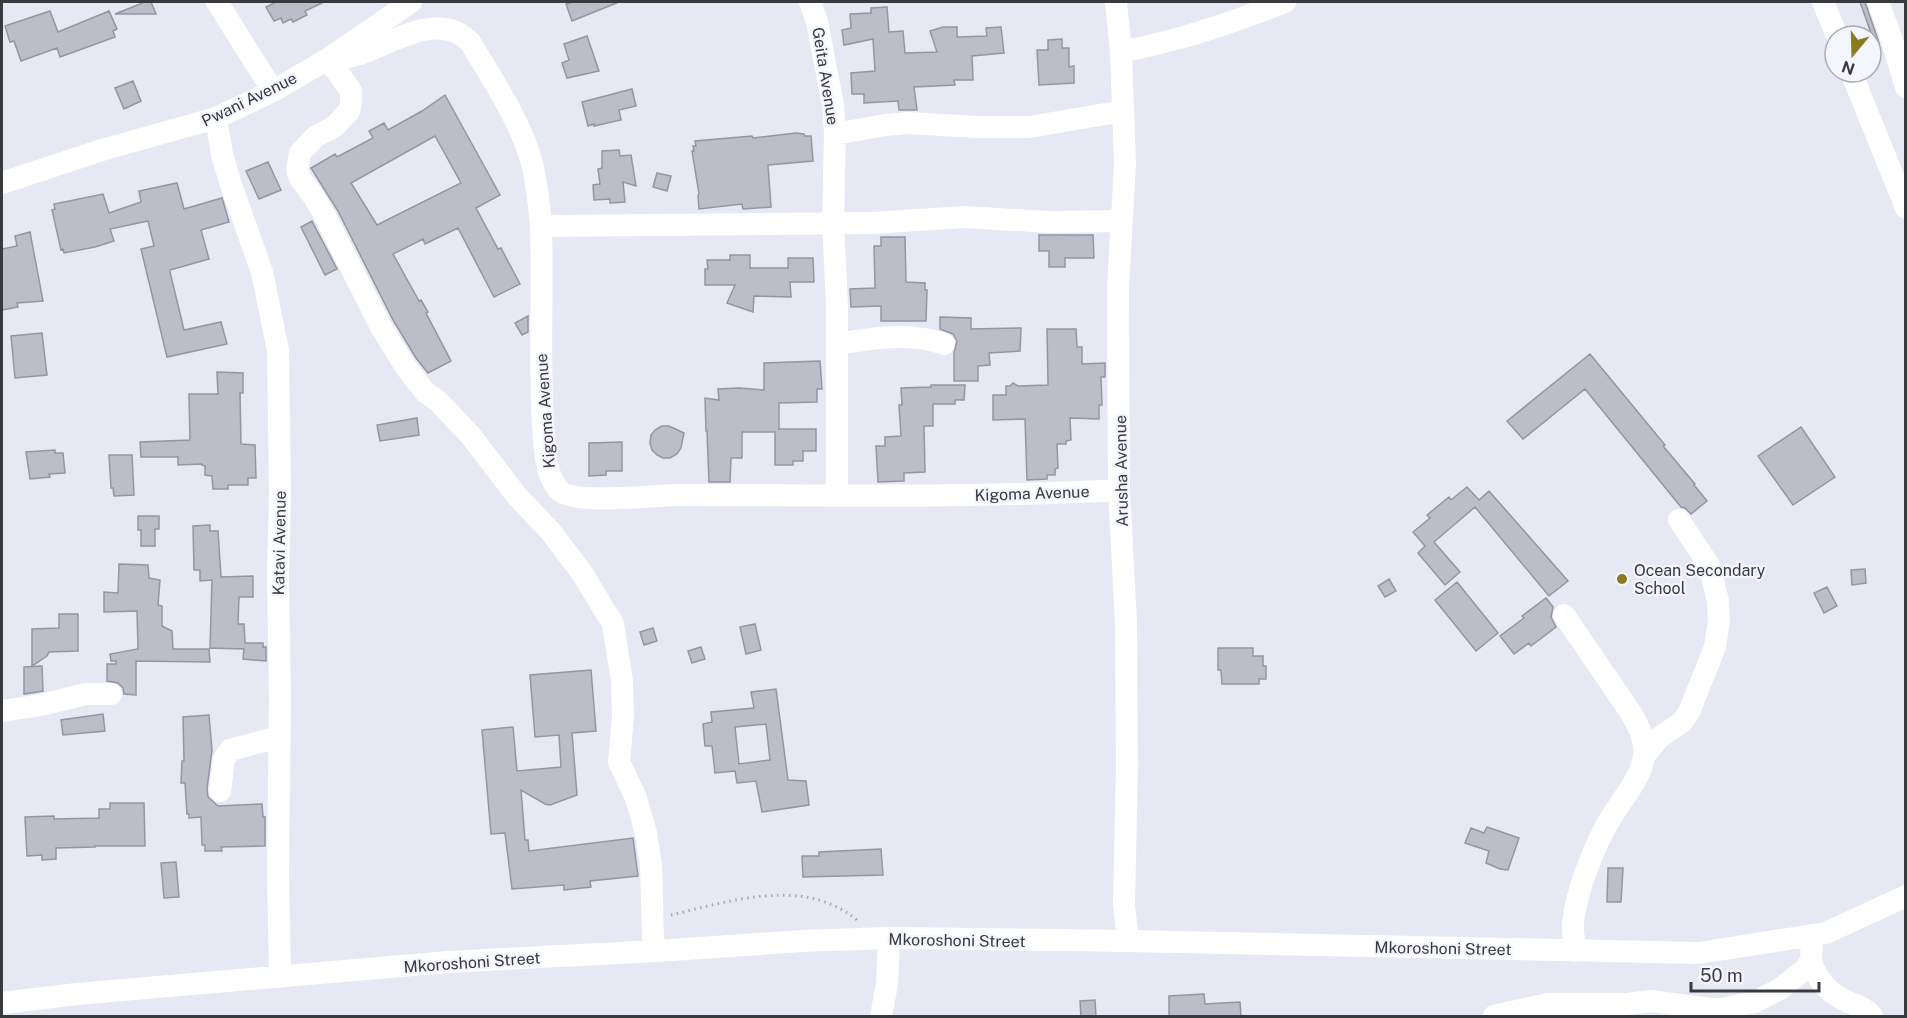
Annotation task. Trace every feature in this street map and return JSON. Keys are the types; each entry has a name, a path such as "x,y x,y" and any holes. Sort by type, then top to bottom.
{"street":[{"path":"217,2 273,91"},
{"name":"Pwani Avenue","path":"2,183 102,150 216,118 273,91 328,59 411,2"},
{"name":"Geita Avenue","path":"810,2 817,21 833,104 835,134 833,223 837,304 837,495"},
{"name":"Arusha Avenue","path":"1116,2 1121,51 1125,164 1118,288 1119,490 1126,623 1127,765 1124,905 1128,941"},
{"path":"1121,51 1164,44 1285,2"},
{"path":"1823,2 1832,24"},
{"path":"1878,2 1905,87"},
{"name":"Kigoma Avenue","path":"328,59 360,54 429,29 449,30 465,37 470,42 524,139 533,169 541,226 540,372 545,453 551,479 561,493 569,497 615,499 654,495 919,496 1053,494 1119,490"},
{"path":"328,59 351,92 351,104 349,111 335,126 315,137 300,153 297,169 300,178 326,218 381,327 405,366 426,393 437,400 471,436 517,496 551,532 582,573 613,624 622,681 623,716 619,762 636,798 646,833 652,883 651,919 657,951"},
{"path":"1856,84 1905,208"},
{"path":"835,134 908,123 1029,127 1123,111"},
{"name":"Katavi Avenue","path":"216,118 222,154 230,182 262,272 278,350 280,977"},
{"path":"541,226 872,223 965,217 1049,222 1121,221"},
{"path":"837,344 910,337 925,338 944,344"},
{"path":"1644,756 1660,737 1682,722 1689,712 1715,647 1719,621 1718,602 1709,565 1679,520"},
{"path":"1564,615 1639,727 1644,746 1640,769 1628,793 1611,818 1589,862 1573,924 1575,951"},
{"path":"2,711 50,704 86,694 111,694"},
{"path":"220,791 224,759 230,750 279,736"},
{"name":"Mkoroshoni Street","path":"2,1003 77,994 448,962 879,938 1699,953 1826,933 1905,896"},
{"path":"1812,935 1811,962 1824,987 1834,995 1865,1009 1872,1017"},
{"path":"879,938 887,984 881,1017"},
{"path":"1494,1017 1548,1004 1626,1004 1651,1001 1723,1009 1754,1002 1780,989 1801,975 1811,962"}],"path":[{"path":"651,919 726,900 786,895 811,896 846,911 879,938"}],"building":[{"path":"145,2 151,2 156,14 115,14"},
{"path":"276,2 324,2 305,11 307,15 293,22 291,19 283,23 281,18 274,21 266,7"},
{"path":"619,2 572,21 566,4"},
{"path":"1860,2 1865,2 1873,24 1868,24"},
{"path":"887,7 889,32 903,31 905,53 937,52 930,31 943,27 957,27 957,37 987,36 986,28 1001,27 1004,53 972,56 973,80 954,80 955,85 914,87 917,110 899,110 898,101 864,103 864,94 852,94 851,73 875,71 873,39 844,45 842,30 851,28 850,14 871,13 871,8"},
{"path":"50,11 58,32 109,11 117,29 113,31 115,37 60,57 57,48 21,61 14,41 10,42 5,26"},
{"path":"587,36 599,71 567,78 562,63 569,60 564,44"},
{"path":"1062,39 1062,48 1069,48 1069,67 1074,66 1074,83 1039,85 1037,50 1048,50 1048,40"},
{"path":"133,81 141,101 124,109 115,88"},
{"path":"632,89 636,106 619,110 621,120 588,126 582,102"},
{"path":"445,95 500,195 476,208 520,284 494,297 458,228 425,244 423,239 393,254 419,301 421,300 428,312 426,313 451,361 428,373 393,320 338,211 311,168 335,154 337,157 373,138 369,131 384,123 388,130","holes":["435,136 461,183 377,225 351,183"]},
{"path":"796,133 811,136 813,161 768,165 771,207 743,209 742,204 699,209 692,151 694,151 693,146 696,146 695,141"},
{"path":"619,150 620,156 631,155 636,186 623,182 625,202 610,203 610,199 594,200 593,185 600,184 598,169 602,168 602,151"},
{"path":"268,162 281,190 259,199 246,171"},
{"path":"657,173 671,176 667,191 653,187"},
{"path":"177,183 184,209 222,198 229,222 201,230 209,259 170,270 170,272 184,330 221,322 227,344 167,357 141,249 154,246 148,221 110,229 114,241 64,253 63,249 61,250 52,210 55,209 54,204 103,194 109,213 141,202 139,191"},
{"path":"312,221 337,269 325,275 301,227"},
{"path":"30,232 43,301 17,303 18,307 2,310 2,249 17,246 15,236"},
{"path":"1039,235 1093,235 1094,258 1065,258 1065,267 1049,267 1049,251 1039,251"},
{"path":"881,237 905,237 906,282 925,283 925,290 927,290 926,321 881,321 881,306 851,307 850,289 875,288 874,246 881,246"},
{"path":"730,255 750,255 750,268 788,268 788,258 813,258 814,282 790,282 791,297 754,296 753,312 727,303 735,285 705,285 707,260 730,260"},
{"path":"528,316 528,332 522,335 515,323"},
{"path":"940,317 971,318 971,329 1021,328 1020,351 989,353 990,365 978,366 978,381 954,381 954,352 957,341 953,334 940,329"},
{"path":"1047,329 1076,329 1077,347 1082,347 1082,364 1105,363 1105,377 1101,377 1102,405 1099,405 1099,419 1070,418 1071,440 1066,441 1066,444 1057,444 1058,468 1055,469 1055,475 1047,475 1047,479 1027,480 1025,419 993,420 993,395 1006,395 1006,386 1013,383 1018,386 1048,385"},
{"path":"42,333 47,375 15,378 11,336"},
{"path":"1590,354 1665,445 1663,446 1707,501 1691,514 1681,507 1585,389 1523,439 1507,421"},
{"path":"820,361 822,389 817,389 817,402 779,403 779,429 816,429 816,451 803,451 803,461 793,461 793,465 775,465 775,432 742,432 742,458 731,458 730,482 709,482 705,398 719,400 718,389 764,390 764,363"},
{"path":"217,372 243,373 243,393 240,393 241,444 255,445 256,478 248,478 248,485 228,485 228,489 213,489 212,476 205,475 205,466 202,464 178,465 178,457 141,457 140,442 190,440 189,394 218,394"},
{"path":"931,385 965,385 964,400 955,400 955,404 933,404 933,426 924,426 925,472 904,473 904,481 878,482 876,446 885,446 885,437 901,436 899,405 902,405 901,388 931,387"},
{"path":"417,418 419,435 380,441 377,425"},
{"path":"662,426 669,426 684,433 681,448 670,458 657,455 650,443 651,435"},
{"path":"1801,427 1835,477 1793,505 1758,456"},
{"path":"622,442 622,471 606,471 606,475 589,476 589,443"},
{"path":"55,450 55,453 63,453 65,473 30,479 26,452"},
{"path":"109,455 132,455 134,495 114,496 113,488 111,488"},
{"path":"1467,487 1479,500 1489,491 1568,581 1549,596 1475,507 1434,542 1460,572 1445,585 1418,553 1425,546 1413,532 1430,518 1427,515 1449,497 1451,500"},
{"path":"138,516 159,516 159,529 155,529 155,546 141,546"},
{"path":"210,525 210,531 218,531 221,577 253,576 253,597 239,597 238,624 244,624 245,643 263,643 263,647 266,647 266,661 243,659 244,649 210,648 212,580 200,581 200,570 194,570 193,526"},
{"path":"119,564 148,565 149,578 160,580 158,605 162,606 162,626 172,631 173,649 209,649 210,662 136,661 136,695 124,694 123,688 118,683 107,681 107,664 116,664 116,661 111,661 110,654 138,649 137,611 104,612 104,592 118,593"},
{"path":"1865,569 1866,583 1852,585 1851,570"},
{"path":"1389,579 1396,591 1385,597 1378,586"},
{"path":"1457,582 1498,633 1476,651 1435,600"},
{"path":"1827,587 1837,606 1824,613 1814,593"},
{"path":"1546,598 1553,607 1551,617 1556,627 1531,646 1529,643 1514,654 1500,636"},
{"path":"59,614 78,614 78,651 49,652 47,656 32,666 32,629 59,628"},
{"path":"755,624 761,650 746,654 740,627"},
{"path":"653,628 657,641 644,645 640,632"},
{"path":"701,647 705,659 692,663 688,651"},
{"path":"1218,648 1253,648 1253,656 1263,656 1266,679 1259,679 1259,684 1222,684 1221,670 1218,670"},
{"path":"42,666 43,691 24,694 24,667"},
{"path":"591,670 596,731 572,733 577,795 550,805 521,790 525,840 528,840 529,851 633,838 638,876 590,881 591,887 564,890 564,885 512,889 505,833 491,834 482,730 513,727 517,771 561,767 559,735 535,737 530,675"},
{"path":"776,689 788,780 806,781 809,805 762,812 756,781 737,783 735,771 715,773 712,746 705,746 703,724 712,722 711,712 754,708 751,692","holes":["766,724 770,760 739,764 735,727"]},
{"path":"103,714 105,731 63,735 61,720"},
{"path":"209,715 212,750 208,797 218,806 262,804 263,817 265,817 265,846 221,847 222,851 205,851 205,845 202,845 201,817 189,818 187,814 185,783 181,783 182,761 184,761 183,717"},
{"path":"110,803 144,803 145,846 56,848 56,859 42,860 42,855 27,856 25,817 99,818 99,809 110,809"},
{"path":"1487,827 1519,838 1508,870 1486,863 1489,851 1465,843 1471,828 1484,833"},
{"path":"881,849 883,875 803,877 802,856 819,856 819,852"},
{"path":"176,862 179,897 164,898 161,863"},
{"path":"1608,868 1623,868 1621,902 1607,902"},
{"path":"1204,994 1205,1004 1240,1002 1241,1017 1169,1017 1169,996"},
{"path":"1095,1000 1096,1017 1081,1017 1080,1001"}],"place":[{"name":"Ocean Secondary School","path":"1622,579"}]}
